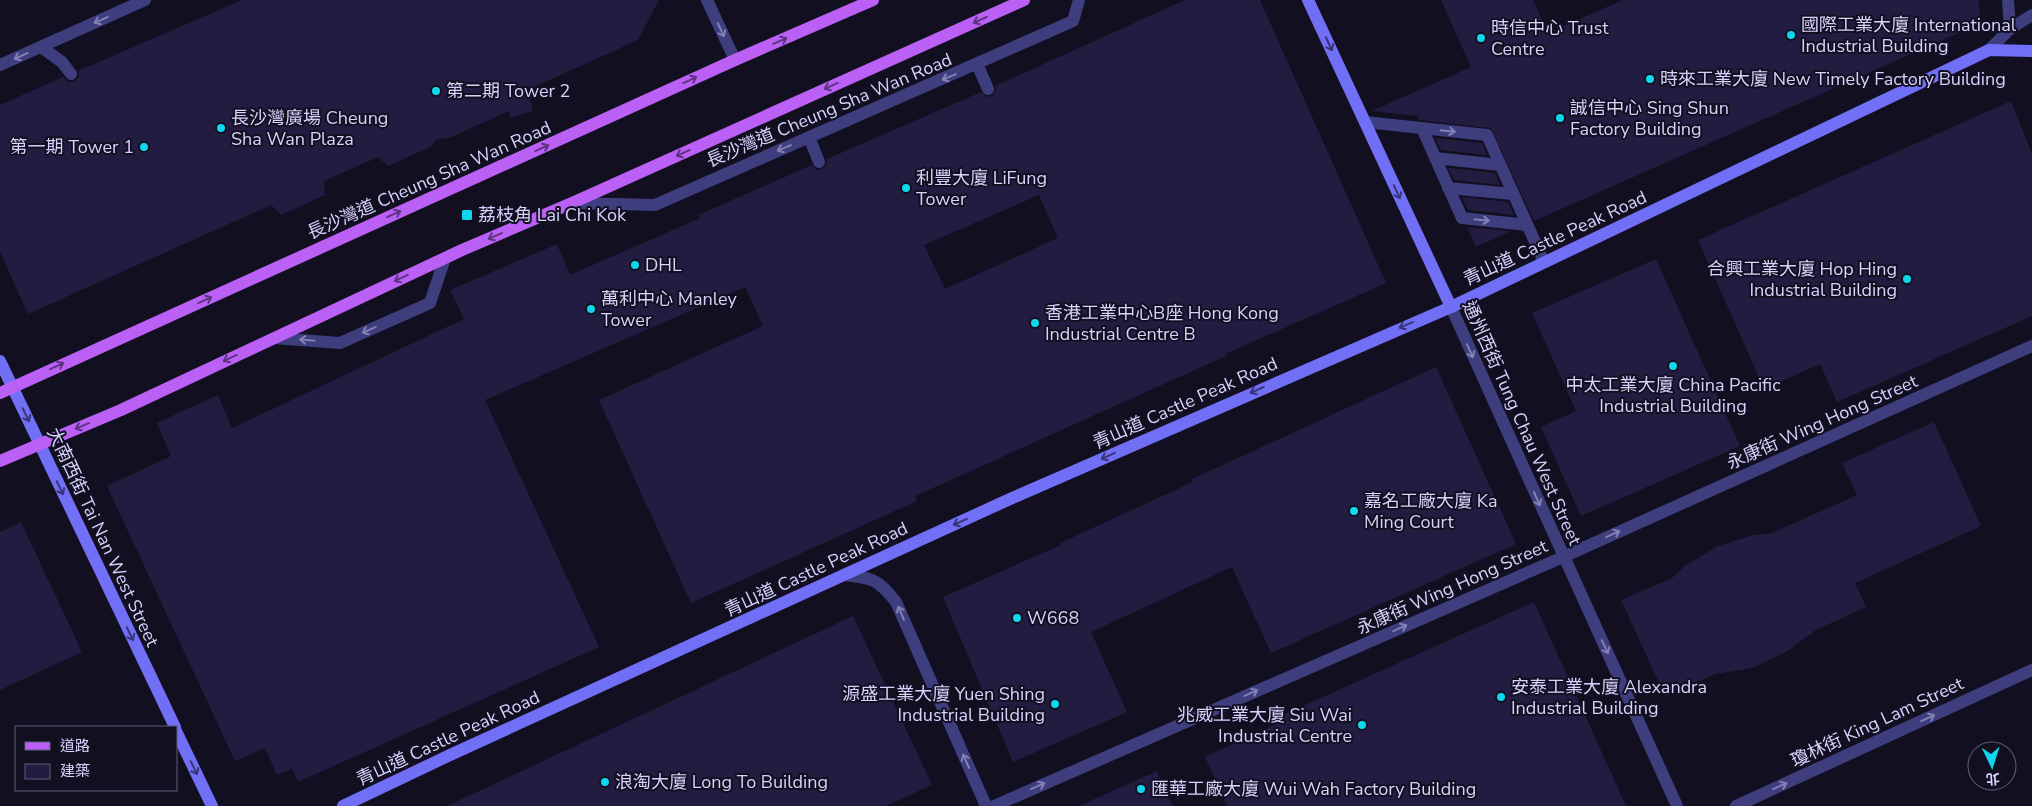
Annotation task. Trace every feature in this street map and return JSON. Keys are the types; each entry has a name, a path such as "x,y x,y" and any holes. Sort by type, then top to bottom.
{"main road":[{"name":"長沙灣道 Cheung Sha Wan Road","path":"0,393 735,60 873,0"},
{"name":"長沙灣道 Cheung Sha Wan Road","path":"0,461 120,410 445,258 1024,0"},
{"name":"通州西街 Tung Chau West Street","path":"1308,0 1451,307"},
{"path":"1990,50 2029,54"},
{"name":"青山道 Castle Peak Road","path":"343,806 450,755 1159,433 1451,307 1990,50"},
{"name":"大南西街 Tai Nan West Street","path":"0,361 175,726"},
{"path":"178,735 212,806"}],"street":[{"path":"0,65 145,0"},
{"path":"707,0 735,60"},
{"name":"長沙灣道 Cheung Sha Wan Road","path":"572,203 655,205 1073,21 1079,0"},
{"path":"2008,0 2010,29"},
{"name":"青山道 Castle Peak Road","path":"1990,50 2010,29 2032,13"},
{"path":"41,46 62,62 71,74"},
{"path":"977,64 988,89"},
{"path":"1364,122 1487,134 1544,262"},
{"path":"1422,128 1462,218 1527,224"},
{"path":"809,137 819,162"},
{"path":"1435,158 1500,165"},
{"path":"1448,188 1513,194"},
{"name":"長沙灣道 Cheung Sha Wan Road","path":"274,338 340,343 430,303 445,258"},
{"name":"通州西街 Tung Chau West Street","path":"1451,307 1677,806"},
{"name":"永康街 Wing Hong Street","path":"994,806 1563,557 2032,346"},
{"path":"844,575 867,577 883,585 896,602 986,806"},
{"name":"瓊林街 King Lam Street","path":"1736,806 2032,670"}],"building":[{"name":"長沙灣廣場 Cheung Sha Wan Plaza","path":"242,0 659,0 638,40 527,90 533,111 510,118 509,111 449,138 437,139 430,147 388,166 378,157 324,181 325,195 281,215 271,205 28,314 0,252 0,105 63,77 68,82 75,81 79,77 78,71"},
{"path":"1185,0 1260,0 1386,283 1225,354 1226,356 915,496 917,501 691,603 599,400 763,326 745,287 485,400 599,647 298,782 292,769 277,775 265,748 235,761 107,486 171,456 157,423 218,395 232,428 464,319 450,290 557,244 570,275 700,218 698,215 812,165 817,170 822,169 827,164 827,159 981,92 987,97 992,96 996,90 995,86","holes":["1039,195 1058,238 945,289 924,245"]},
{"path":"1441,0 1533,0 1548,33 1623,0 1978,0 1981,23 1534,221 1491,128 1419,120 1417,116 1372,111 1471,67"},
{"name":"合興工業大廈 Hop Hing Industrial Building","path":"2011,101 2032,154 2032,316 1837,402 1820,364 1764,389 1698,240"},
{"path":"1435,138 1482,143 1487,155 1441,150"},
{"path":"1448,168 1495,173 1500,185 1454,180"},
{"path":"1462,197 1508,202 1514,215 1468,210"},
{"path":"1467,227 1511,231 1476,247"},
{"path":"1656,259 1740,446 1581,516 1541,427 1576,411 1532,313"},
{"path":"1436,367 1516,544 1271,653 1232,567 1091,632 1127,712 1013,762 943,597 1061,545 1060,543 1193,482 1192,479"},
{"path":"1934,422 1981,526 1855,583 1866,607 1816,630 1786,652 1752,668 1715,674 1665,696 1621,600 1672,578 1686,565 1718,546 1754,535 1772,533 1857,495 1842,463"},
{"path":"21,522 82,652 0,690 0,532"},
{"path":"1534,602 1626,806 1227,806 1205,757 1285,720 1283,715"},
{"path":"853,616 932,785 886,806 447,806"},
{"name":"匯華工廠大廈 Wui Wah Factory Building","path":"1157,771 1173,806 1079,806"}],"place":[{"name":"國際工業大廈 International Industrial Building","path":"1791,35"},
{"name":"時信中心 Trust Centre","path":"1481,38"},
{"name":"時來工業大廈 New Timely Factory Building","path":"1650,79"},
{"name":"第二期 Tower 2","path":"436,91"},
{"name":"誠信中心 Sing Shun Factory Building","path":"1560,118"},
{"name":"長沙灣廣場 Cheung Sha Wan Plaza","path":"221,128"},
{"name":"第一期 Tower 1","path":"144,147"},
{"name":"利豐大廈 LiFung Tower","path":"906,188"},
{"name":"荔枝角 Lai Chi Kok","path":"467,215"},
{"name":"DHL","path":"635,265"},
{"name":"合興工業大廈 Hop Hing Industrial Building","path":"1907,279"},
{"name":"萬利中心 Manley Tower","path":"591,309"},
{"name":"香港工業中心B座 Hong Kong Industrial Centre B","path":"1035,323"},
{"name":"中太工業大廈 China Pacific Industrial Building","path":"1673,366"},
{"name":"嘉名工廠大廈 Ka Ming Court","path":"1354,511"},
{"name":"W668","path":"1017,618"},
{"name":"安泰工業大廈 Alexandra Industrial Building","path":"1501,697"},
{"name":"源盛工業大廈 Yuen Shing Industrial Building","path":"1055,704"},
{"name":"兆威工業大廈 Siu Wai Industrial Centre","path":"1362,725"},
{"name":"浪淘大廈 Long To Building","path":"605,782"},
{"name":"匯華工廠大廈 Wui Wah Factory Building","path":"1141,789"}]}
